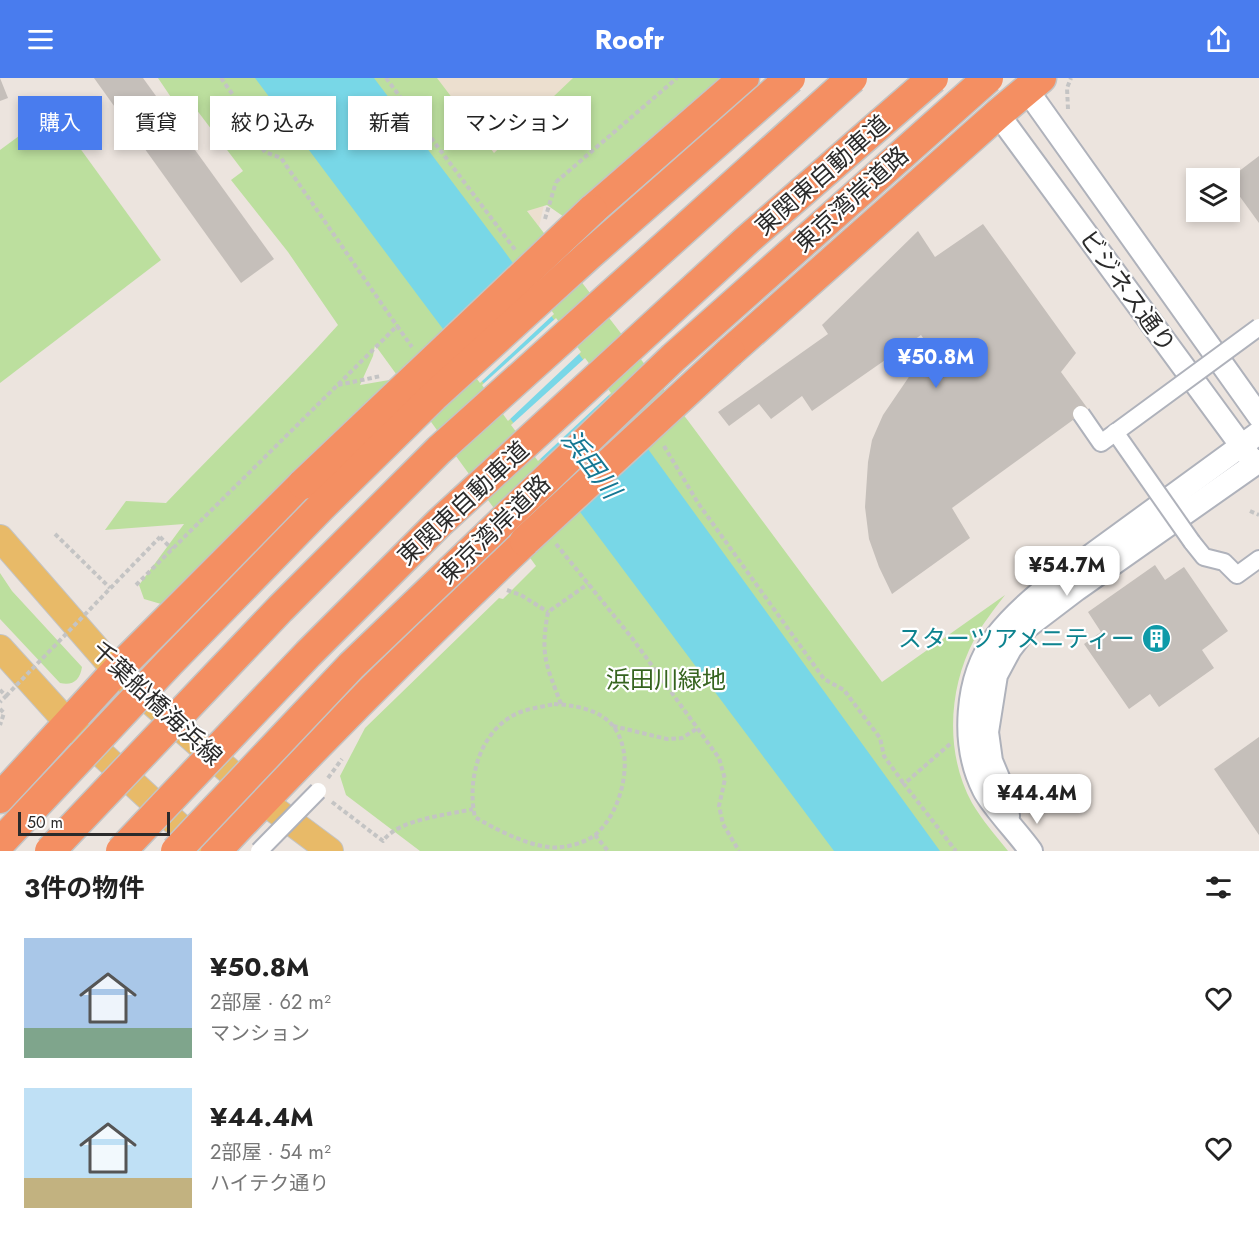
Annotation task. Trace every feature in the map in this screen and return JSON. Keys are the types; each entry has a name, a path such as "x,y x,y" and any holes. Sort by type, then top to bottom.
{"highway":[{"path":"0,798 116,671 303,484 592,210 744,78"},
{"path":"0,843 241,588 433,397 589,255 790,78"},
{"path":"50,851 280,609 439,450 852,78"},
{"name":"東関東自動車道","path":"121,851 308,654 439,523 747,240 933,78"},
{"name":"東京湾岸道路","path":"176,851 351,666 657,373 988,78"},
{"path":"216,851 431,630 730,352 998,114 1052,81"}],"main road":[{"name":"千葉船橋海浜線","path":"0,538 116,671 263,801 330,851"},
{"path":"0,648 68,723 207,851"}],"street":[{"name":"ビジネス通り","path":"1052,81 1259,416"},
{"name":"ビジネス通り","path":"998,114 1250,439 1258,465"},
{"path":"1081,414 1101,443 1259,327"},
{"path":"1115,432 1204,557 1224,562 1237,575 1259,560"},
{"path":"1031,851 984,792 974,764 971,701 979,669 994,639 1017,612 1041,592 1250,439"},
{"path":"1010,823 1001,785 991,761 987,732 996,675 1010,649 1027,627 1077,589 1258,465"},
{"path":"259,851 318,791"}],"path":[{"path":"220,78 233,95 239,116 265,152 280,158 397,326"},
{"path":"556,182 677,78"},
{"path":"338,385 392,374"},
{"path":"1250,511 1259,515"},
{"path":"55,534 110,588"},
{"path":"0,702 160,537 172,549"},
{"path":"561,704 544,657 543,640 548,612 588,584"},
{"path":"504,588 521,595 548,612"},
{"path":"0,690 6,696"},
{"path":"561,704 590,710 607,720 618,734 625,764 624,782 616,807 595,835 579,843 558,848 522,840 493,828 475,817 473,779 486,742 500,725 514,715 561,704"},
{"path":"0,709 4,713 0,725"},
{"path":"611,726 667,739 682,738 698,728"},
{"path":"956,851 904,784 957,738"},
{"path":"342,759 318,791 383,841 388,833 404,825 473,809"},
{"path":"595,835 608,851"}],"shaded area":[{"path":"429,78 666,78 591,143 591,96 444,96 444,98"},
{"path":"482,150 582,150 550,178 539,227"}],"green space":[{"name":"浜田川緑地","path":"158,78 437,78 451,96 444,96 444,150 492,150 494,153 497,150 591,150 591,96 554,96 573,78 724,78 567,219 547,205 527,211 689,422 882,682 1005,595 981,628 965,659 955,700 953,722 957,764 963,784 976,809 1008,851 420,851 346,795 340,776 365,728 499,598 503,599 536,566 375,345 373,356 360,385 395,379 161,604 144,599 139,585 184,524 105,530 126,501 166,503 338,325 288,252 231,180 243,171 227,150 336,150 336,96 210,96 210,127 198,112 198,96 170,96"},
{"path":"18,137 18,150 81,150 161,260 0,383 0,150"},
{"path":"0,573 12,591 82,667 75,681 69,684 60,683 0,619"}],"water":[{"name":"浜田川","path":"255,78 374,78 388,96 348,96 348,150 428,150 502,248 940,851 834,851 309,150 336,150 336,96 268,96"}],"pier":[{"path":"535,289 554,314 480,383 461,358"},
{"path":"556,318 581,352 508,421 482,385"},
{"path":"585,358 611,393 538,461 511,425"}],"building":[{"path":"0,78 8,98 0,101"},
{"path":"94,78 143,78 156,96 114,96 114,106"},
{"path":"146,150 195,150 274,259 241,283"},
{"path":"1259,156 1259,223 1240,197 1240,170"},
{"path":"983,224 1076,353 1061,372 1088,409 952,508 970,538 892,594 869,539 865,507 868,462 872,440 883,415 917,365 932,351 921,335 812,411 802,396 771,419 759,404 729,426 718,412 828,334 822,325 918,231 935,257"},
{"name":"スターツアメニティー","path":"1155,565 1165,580 1184,567 1228,631 1202,650 1214,668 1159,707 1150,694 1129,709 1084,644 1101,632 1088,612"},
{"path":"1259,737 1259,835 1214,769"}],"place":[{"name":"スターツアメニティー","path":"1156,638"}]}
